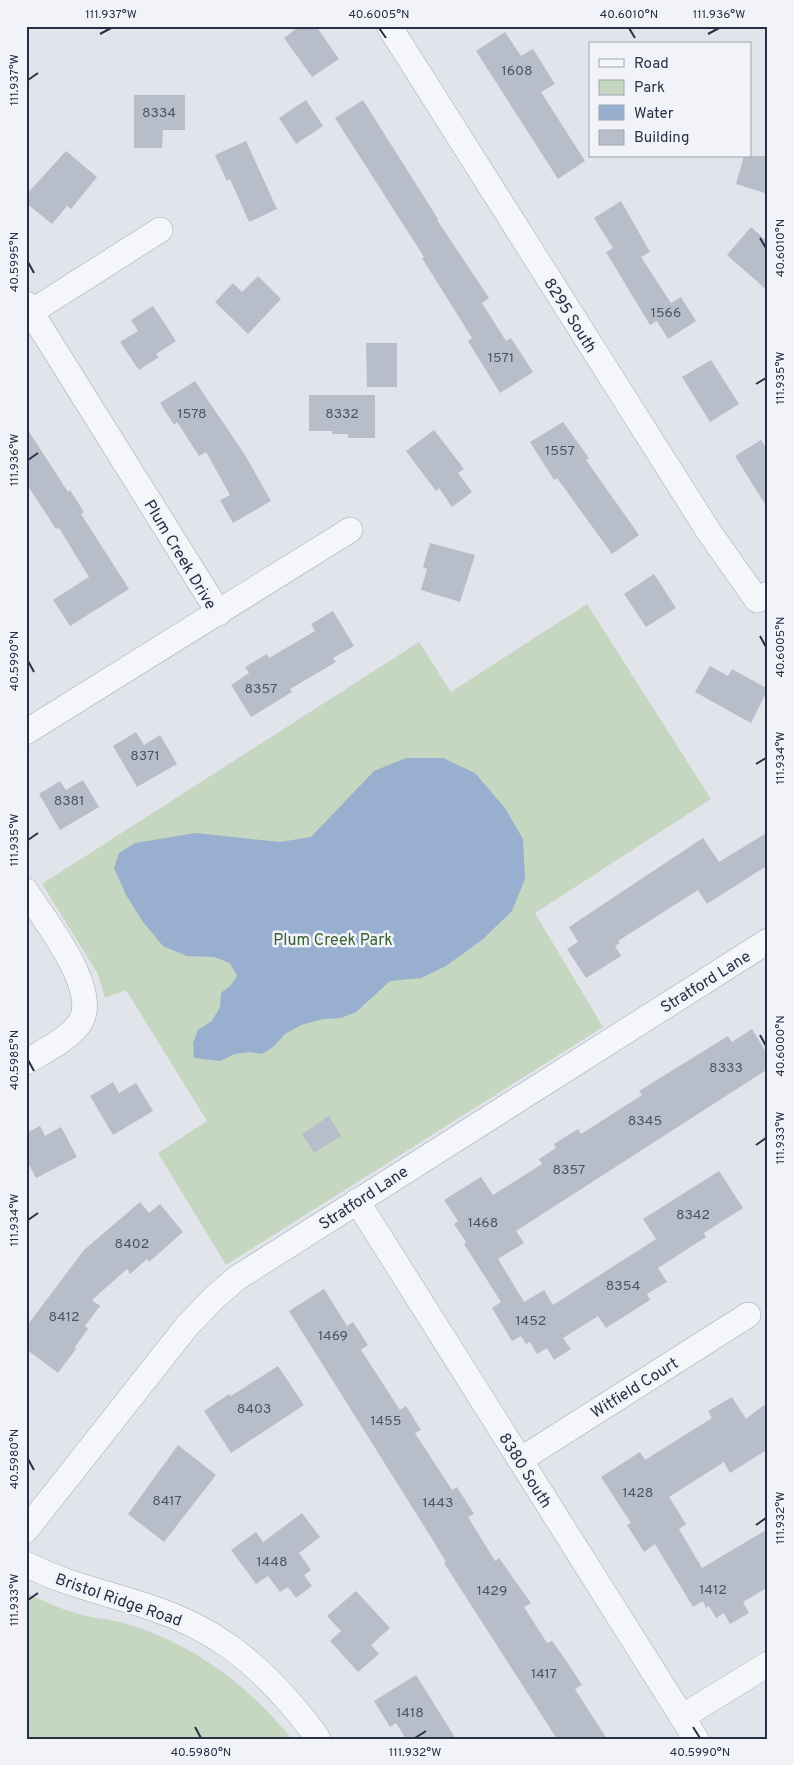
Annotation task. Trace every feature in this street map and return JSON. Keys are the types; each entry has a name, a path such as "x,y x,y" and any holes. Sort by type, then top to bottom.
{"street":[{"name":"8295 South","path":"390,26 709,532 762,597"},
{"path":"29,308 160,230"},
{"name":"Plum Creek Drive","path":"26,732 219,613 29,308"},
{"path":"219,613 350,530"},
{"path":"26,891 76,970 83,986 86,1005 80,1023 66,1037 26,1062"},
{"name":"Stratford Lane","path":"26,1530 187,1326 215,1297 237,1278 768,941"},
{"name":"8380 South","path":"357,1201 696,1739"},
{"name":"Witfield Court","path":"520,1460 748,1314"},
{"name":"Bristol Ridge Road","path":"26,1564 90,1591 155,1608 196,1625 231,1646 269,1679 318,1739"},
{"path":"682,1717 768,1664"}],"green space":[{"name":"Plum Creek Park","path":"587,604 711,799 535,913 603,1027 226,1265 158,1153 207,1121 126,990 105,998 98,974 42,884 419,642 451,692"},
{"path":"26,1593 68,1611 119,1622 149,1631 195,1654 237,1683 274,1718 291,1738 26,1739"}],"water":[{"path":"406,758 443,758 475,773 505,808 523,839 525,879 512,911 483,939 446,966 421,978 390,981 356,1012 341,1018 323,1019 301,1025 285,1034 273,1047 262,1054 251,1052 235,1054 220,1061 194,1058 193,1043 198,1030 212,1021 220,1007 221,993 231,985 237,976 230,963 214,957 187,956 163,946 143,922 126,895 114,868 119,853 135,843 196,833 280,842 311,837 374,771"}],"building":[{"path":"300,26 316,26 339,59 312,77 284,38"},
{"path":"505,32 521,56 533,49 555,84 541,92 585,161 558,179 476,51"},
{"path":"134,95 185,95 185,130 163,130 162,148 134,148"},
{"path":"306,100 323,126 296,144 279,118"},
{"path":"363,100 437,220 489,298 482,303 506,341 511,338 533,372 500,393 468,341 472,338 422,258 424,257 335,118"},
{"path":"246,141 277,209 249,222 230,179 227,181 215,155"},
{"path":"66,151 97,177 71,209 67,206 52,224 26,203 26,195"},
{"path":"768,156 768,194 736,184 743,158"},
{"path":"621,201 650,252 641,257 671,303 681,297 696,321 668,339 657,321 650,325 606,252 613,248 594,218"},
{"path":"751,227 768,242 768,291 727,255"},
{"path":"258,276 281,299 248,334 215,302 233,283 242,292"},
{"path":"153,306 176,341 156,354 159,357 139,370 120,342 138,331 131,320"},
{"path":"366,343 397,343 397,387 367,387"},
{"path":"711,360 739,404 710,422 682,377"},
{"path":"195,381 245,455 271,501 233,523 220,500 230,495 206,452 199,456 177,422 174,425 160,403"},
{"path":"309,395 375,395 375,438 348,438 348,434 332,434 332,431 309,431"},
{"path":"563,422 589,458 586,460 639,535 612,554 557,478 554,480 530,442"},
{"path":"26,427 68,492 70,490 84,512 81,514 129,589 70,626 53,600 89,577 59,528 56,529 26,483"},
{"path":"434,430 464,469 458,473 472,492 452,507 439,488 436,491 406,451"},
{"path":"761,440 768,451 768,509 735,456"},
{"path":"430,543 475,555 460,602 421,590 427,569 423,567"},
{"path":"654,574 676,608 646,627 624,594"},
{"path":"333,611 354,646 333,658 336,662 290,689 292,692 251,717 231,685 249,673 245,667 267,654 269,658 315,631 311,624"},
{"path":"710,666 728,676 732,669 768,689 751,723 695,692"},
{"path":"136,732 144,745 160,735 177,764 137,787 113,746"},
{"path":"83,780 99,807 60,830 39,794 60,781 66,790"},
{"path":"768,832 768,865 707,904 698,890 618,941 620,943 615,946 621,956 586,978 567,949 578,942 569,927 703,838 719,862"},
{"path":"752,1029 768,1055 768,1069 516,1231 524,1243 498,1259 524,1302 544,1290 553,1305 656,1239 643,1219 719,1171 743,1208 704,1233 706,1237 658,1268 667,1282 647,1294 650,1300 606,1328 598,1316 563,1338 571,1349 554,1360 547,1348 537,1354 530,1342 526,1344 521,1336 512,1341 492,1308 501,1302 464,1244 466,1242 454,1224 458,1221 444,1200 481,1177 493,1195 542,1164 539,1159 556,1148 554,1144 578,1129 581,1134 642,1095 639,1091 728,1036 732,1042"},
{"path":"113,1082 119,1093 136,1083 153,1111 113,1135 90,1096"},
{"path":"329,1116 341,1136 314,1153 302,1134"},
{"path":"40,1126 45,1136 61,1127 77,1157 36,1178 26,1159 26,1133"},
{"path":"140,1202 149,1213 160,1204 183,1232 149,1262 147,1259 130,1274 127,1269 92,1300 100,1306 85,1326 88,1329 75,1347 76,1349 58,1373 26,1349 26,1327 84,1250"},
{"path":"324,1289 347,1326 353,1322 368,1345 361,1350 400,1410 406,1406 421,1430 415,1433 452,1490 457,1487 474,1514 468,1517 495,1561 499,1558 531,1603 524,1607 547,1643 552,1641 582,1685 575,1689 607,1739 557,1739 444,1563 446,1562 429,1534 289,1311"},
{"path":"278,1366 304,1405 231,1453 204,1411 229,1394 231,1396"},
{"path":"732,1397 746,1419 768,1402 768,1449 730,1473 724,1462 669,1497 686,1524 679,1529 702,1568 768,1529 768,1587 743,1602 749,1613 730,1624 724,1613 716,1618 709,1606 706,1608 703,1601 693,1607 655,1544 644,1552 627,1525 631,1523 601,1477 640,1452 645,1460 712,1418 708,1411"},
{"path":"178,1445 216,1475 164,1542 128,1514"},
{"path":"302,1513 320,1537 299,1553 311,1570 304,1575 312,1586 296,1598 288,1587 280,1592 268,1576 256,1584 231,1550 256,1532 263,1542"},
{"path":"356,1591 390,1628 371,1645 379,1654 358,1672 330,1641 341,1631 327,1616"},
{"path":"416,1675 456,1739 406,1739 396,1723 390,1727 374,1701"}]}
